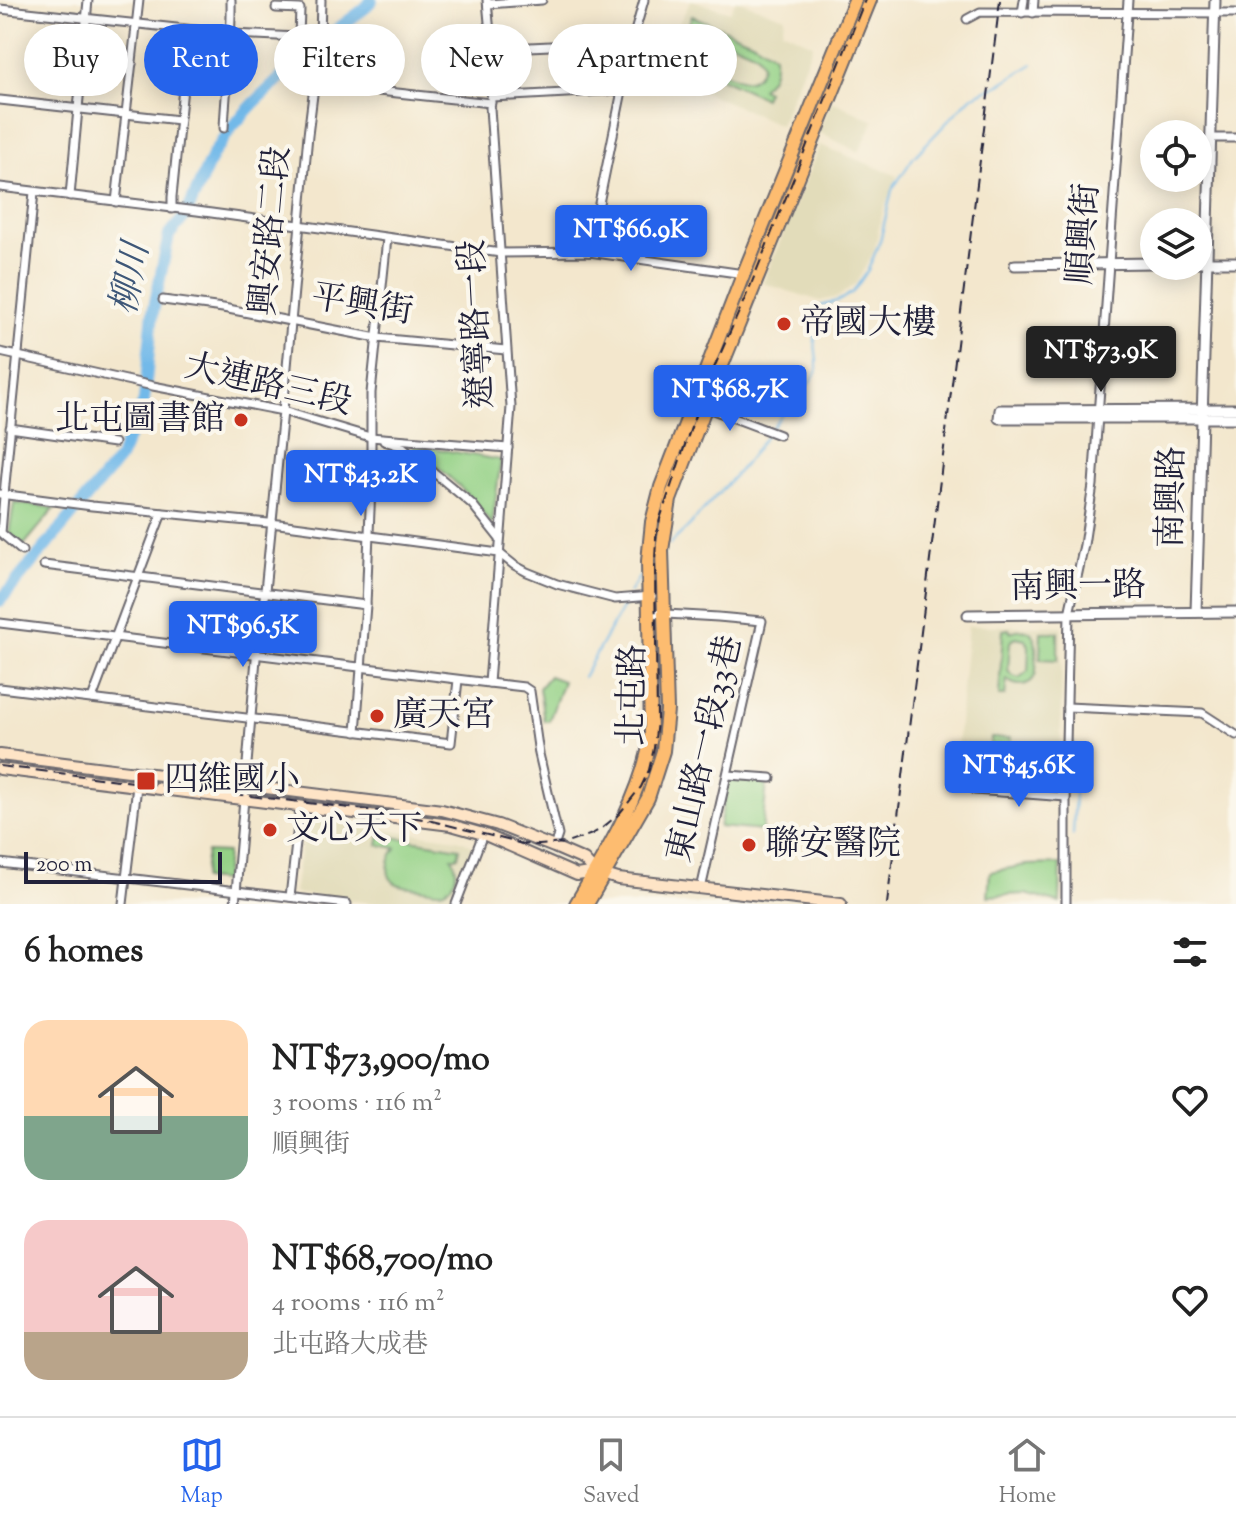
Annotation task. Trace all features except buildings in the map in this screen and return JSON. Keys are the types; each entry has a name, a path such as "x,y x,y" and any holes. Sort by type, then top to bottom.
{"main road":[{"name":"北屯路","path":"587,904 635,794 648,753 651,736 648,568 652,522 661,487 855,0"},
{"path":"705,407 870,0"},
{"name":"北屯路","path":"576,904 600,874 648,798 661,764 667,710 662,550 670,500 705,407"},
{"path":"0,755 442,810 498,825 554,847 584,860 600,874"},
{"path":"0,769 442,823 483,834 577,875 600,874 701,889 841,904"}],"street":[{"path":"86,24 88,0"},
{"path":"116,202 139,0"},
{"path":"231,0 232,24"},
{"path":"320,24 321,0"},
{"path":"487,2 542,0"},
{"path":"637,24 644,0"},
{"path":"1022,13 1024,0"},
{"path":"1033,13 1034,0"},
{"name":"順興街","path":"1066,904 1069,614 1093,485 1128,0"},
{"name":"南興路","path":"1212,120 1215,0"},
{"name":"遼寧路一段","path":"487,2 489,24"},
{"path":"276,8 300,9 299,24"},
{"path":"0,9 144,26"},
{"path":"967,19 980,12 1236,13"},
{"path":"128,63 132,64"},
{"path":"405,92 491,100 548,96"},
{"path":"70,196 78,96"},
{"path":"175,210 182,96"},
{"path":"224,128 226,96"},
{"name":"興安路二段","path":"235,904 256,655 272,523 312,96"},
{"name":"遼寧路一段","path":"489,683 511,407 491,96"},
{"path":"589,252 620,96"},
{"path":"0,100 179,120"},
{"path":"1212,138 1236,138"},
{"path":"0,187 501,253 589,252 744,274 759,273"},
{"path":"22,551 1,533 2,494 34,192"},
{"path":"356,732 366,605 371,393 387,238"},
{"path":"1212,262 1236,262"},
{"path":"1015,265 1140,263"},
{"name":"南興路","path":"1196,612 1203,280"},
{"name":"平興街","path":"163,300 223,308 377,338 506,350"},
{"name":"大連路三段","path":"0,352 283,411 403,447 472,504 499,538"},
{"path":"705,407 777,434"},
{"path":"1097,414 1000,410 999,418 1201,413 1236,409"},
{"path":"1201,413 1236,418"},
{"path":"10,428 114,443"},
{"name":"大連路三段","path":"370,437 508,448"},
{"path":"2,494 272,523 499,553 514,565 539,577 615,599 663,596"},
{"path":"92,699 162,513"},
{"path":"44,565 366,605"},
{"name":"南興一路","path":"968,615 1236,612"},
{"path":"649,613 663,613"},
{"name":"東山路一段33巷","path":"663,613 762,621 701,889"},
{"path":"0,623 524,687 530,691 539,754 558,835 554,847"},
{"path":"0,688 451,743 458,680"},
{"path":"1067,707 1202,713 1235,735"},
{"path":"728,775 771,778"},
{"path":"123,904 137,786"},
{"path":"974,790 1066,797"},
{"path":"290,897 300,807"},
{"path":"456,904 483,834"},
{"path":"0,863 347,904"}],"shaded area":[{"path":"691,0 730,12 736,0 785,17 782,30 813,44 780,125 714,96 737,96 737,24 679,24"},
{"path":"832,101 874,121 859,152 818,132"},
{"path":"820,145 898,176 883,210 874,251 856,283 838,297 820,301 763,283"},
{"path":"968,626 1062,626 1060,787 1052,792 957,781 954,778"},
{"name":"四維國小","path":"309,819 457,839 472,847 450,904 379,904 294,893 305,822"}],"green space":[{"path":"692,16 711,24 690,24"},
{"path":"737,35 774,55 772,73 761,88 767,91 764,98 737,86 737,77 754,78 761,68 761,62 756,53 737,45"},
{"path":"414,445 501,460 492,525 466,493 413,448"},
{"path":"14,503 55,508 24,545 9,533"},
{"path":"1003,630 1023,630 1032,634 1036,669 1035,676 1025,684 1017,685 1007,679 1005,696 999,696","holes":["1015,637 1025,639 1029,646 1028,671 1019,678 1008,671 1010,642"]},
{"path":"1041,632 1058,632 1058,660 1040,659"},
{"path":"549,676 563,681 549,721 544,721 539,688"},
{"path":"991,738 1011,738 1011,761 990,757"},
{"path":"729,778 767,783 762,831 719,827"},
{"path":"380,835 460,848 458,857 452,857 456,871 452,884 438,891 394,882 388,868 396,848 378,845"},
{"path":"207,852 227,853 224,881 203,879"},
{"path":"1061,864 1060,903 1025,894 988,896 990,872 1026,865"}],"waterway":[{"name":"柳川","path":"0,601 119,459 144,401 153,312 169,235 186,215 213,154 254,103 313,47 372,0"},
{"path":"670,544 744,465 809,384 817,371 811,309 840,300 853,292 868,270 880,241 892,190 913,158 971,97 1033,64"},
{"path":"629,593 640,576"},
{"path":"583,677 625,603"},
{"path":"1070,736 1077,751 1073,835"}],"railway":[{"path":"0,766 375,811 428,820 523,844 567,843 601,829 619,814 641,787 654,748 657,721 655,563 660,519 702,395 750,287 865,0"},
{"path":"887,904 1000,0"}],"place":[{"name":"帝國大樓","path":"784,324"},
{"name":"北屯圖書館","path":"241,420"},
{"name":"廣天宮","path":"377,716"},
{"name":"四維國小","path":"146,781"},
{"name":"文心天下","path":"270,830"},
{"name":"聯安醫院","path":"749,845"}]}
